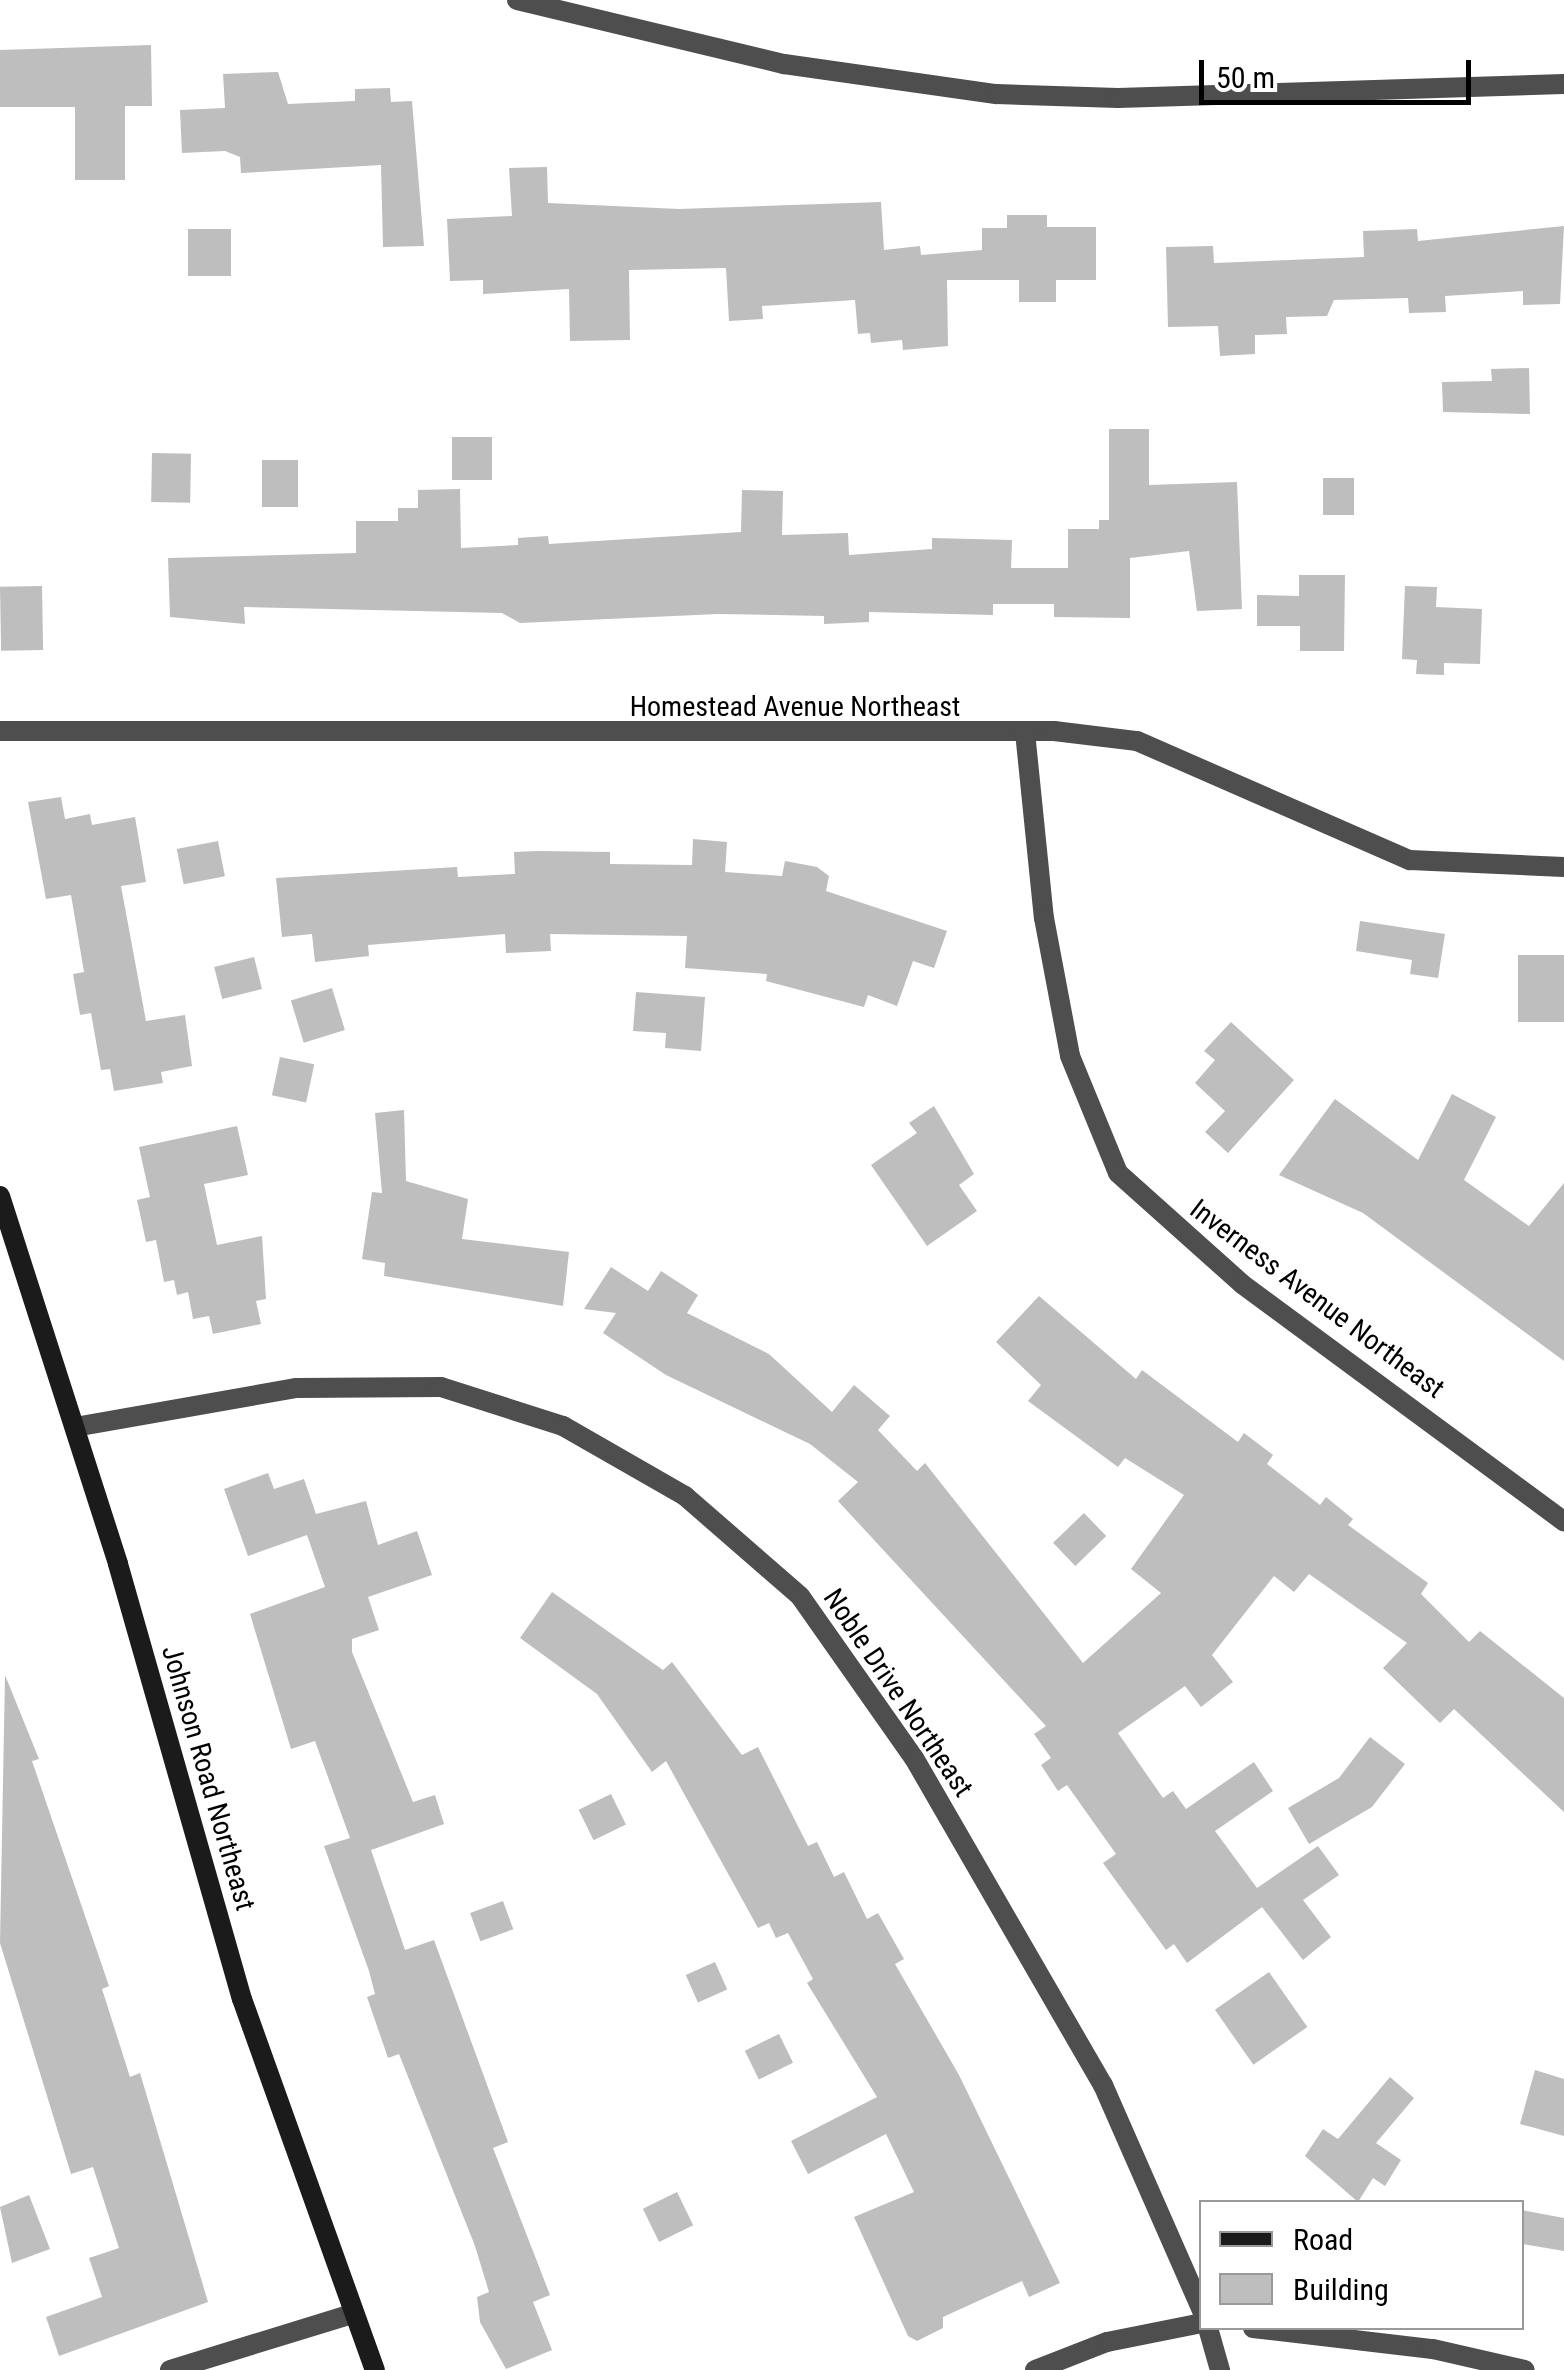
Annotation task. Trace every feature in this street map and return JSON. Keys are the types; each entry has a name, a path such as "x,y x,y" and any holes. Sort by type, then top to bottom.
{"street":[{"path":"516,0 784,64 996,94 1332,95 1564,84"},
{"name":"Homestead Avenue Northeast","path":"0,731 1026,732 1137,741 1410,860 1564,867"},
{"name":"Inverness Avenue Northeast","path":"1026,732 1044,918 1070,1056 1118,1174 1242,1284 1564,1520"},
{"name":"Johnson Road Northeast","path":"0,1196 75,1427 242,1998 375,2370"},
{"name":"Noble Drive Northeast","path":"75,1427 298,1388 441,1387 563,1426 685,1496 800,1596 914,1758 1103,2085 1199,2304"},
{"path":"170,2370 352,2314"},
{"path":"1036,2370 1107,2342 1199,2324"},
{"path":"1209,2330 1220,2370"},
{"path":"1270,2330 1433,2349 1525,2370"}],"building":[{"path":"151,45 152,106 125,106 125,180 75,180 75,107 0,107 0,50"},
{"path":"278,72 288,104 355,101 355,89 390,88 391,102 412,101 424,246 383,247 381,165 241,173 240,157 225,151 182,153 180,110 225,108 223,74"},
{"path":"547,167 548,203 679,209 881,202 884,250 920,246 921,255 982,250 982,228 1007,228 1007,215 1047,215 1047,227 1096,227 1096,280 1056,280 1056,302 1019,302 1019,280 947,280 948,346 903,350 902,340 871,343 870,333 858,334 855,300 762,306 763,319 729,321 726,268 629,270 630,340 570,341 569,289 483,294 483,280 450,281 447,219 512,216 509,168"},
{"path":"1564,226 1560,304 1523,305 1523,291 1445,296 1446,312 1409,313 1408,298 1334,300 1327,316 1286,317 1287,334 1255,335 1255,354 1220,356 1218,326 1168,327 1166,247 1213,246 1214,263 1364,257 1363,231 1417,229 1418,241"},
{"path":"188,229 231,229 231,276 188,276"},
{"path":"1529,368 1530,414 1443,412 1442,382 1492,381 1491,369"},
{"path":"1109,429 1149,429 1149,485 1237,482 1242,609 1197,611 1189,551 1130,558 1130,618 1054,617 1054,604 993,604 993,615 869,612 869,622 824,624 824,616 718,614 520,623 502,613 244,607 245,624 170,617 168,558 356,553 356,521 398,521 398,508 418,508 418,490 460,489 461,548 518,545 518,538 548,536 549,544 741,532 742,490 783,491 782,535 848,533 849,555 932,549 932,538 1012,540 1011,568 1068,568 1068,529 1099,529 1099,520 1109,520"},
{"path":"452,437 492,437 492,480 452,480"},
{"path":"152,453 191,454 190,503 151,502"},
{"path":"262,460 298,460 298,507 262,507"},
{"path":"1323,478 1354,478 1354,515 1323,515"},
{"path":"1299,575 1345,575 1344,651 1300,651 1300,626 1257,626 1257,595 1299,596"},
{"path":"42,586 43,650 1,651 0,587"},
{"path":"1405,586 1437,587 1436,607 1482,609 1480,664 1444,663 1444,675 1416,674 1417,660 1402,659"},
{"path":"61,797 65,819 90,814 92,825 135,817 146,882 121,886 146,1021 185,1015 192,1066 161,1072 163,1083 114,1091 110,1069 101,1070 91,1013 80,1015 73,974 84,972 71,895 46,899 28,802"},
{"path":"693,839 727,842 725,872 782,876 785,861 817,867 829,876 826,891 947,931 934,968 913,961 897,1006 868,995 864,1007 766,981 767,974 685,968 687,936 550,934 551,951 506,953 505,934 368,945 369,956 315,962 312,934 282,937 276,878 457,867 458,877 515,874 514,852 537,851 610,852 610,864 692,865"},
{"path":"218,841 225,876 184,884 177,849"},
{"path":"1360,921 1445,934 1438,978 1410,974 1412,960 1356,951"},
{"path":"1518,955 1564,955 1564,1022 1518,1022"},
{"path":"254,957 262,989 222,999 214,967"},
{"path":"332,988 345,1030 304,1043 291,1001"},
{"path":"636,992 705,997 701,1051 665,1048 666,1033 633,1031"},
{"path":"1231,1022 1294,1080 1228,1153 1205,1132 1225,1111 1195,1083 1215,1060 1204,1051"},
{"path":"280,1057 314,1064 306,1102 272,1095"},
{"path":"1452,1094 1496,1117 1464,1180 1529,1226 1564,1183 1564,1361 1363,1213 1279,1175 1335,1099 1418,1160"},
{"path":"934,1106 974,1174 959,1185 977,1211 927,1246 871,1165 917,1133 909,1123"},
{"path":"404,1110 406,1181 468,1199 462,1239 569,1252 563,1306 384,1276 385,1263 362,1259 372,1192 382,1193 375,1113"},
{"path":"237,1126 248,1175 204,1184 217,1245 262,1236 266,1299 256,1301 261,1324 213,1334 209,1316 193,1319 188,1292 177,1295 174,1280 164,1282 156,1240 146,1242 137,1200 150,1197 139,1147"},
{"path":"611,1267 648,1291 661,1271 698,1295 687,1313 769,1354 832,1412 854,1385 890,1416 878,1430 917,1471 925,1463 1083,1663 1161,1593 1131,1569 1184,1495 1125,1458 1118,1467 1028,1401 1041,1385 996,1342 1039,1296 1136,1379 1142,1370 1238,1442 1244,1433 1273,1455 1267,1464 1320,1505 1326,1497 1353,1519 1348,1525 1428,1583 1421,1594 1469,1642 1480,1631 1564,1698 1564,1812 1454,1709 1440,1723 1383,1668 1407,1643 1309,1574 1294,1592 1274,1576 1212,1655 1233,1682 1201,1707 1185,1686 1118,1733 1163,1798 1173,1791 1186,1809 1254,1762 1273,1791 1215,1831 1257,1888 1318,1846 1339,1875 1303,1900 1331,1937 1303,1960 1262,1907 1187,1963 1174,1944 1166,1950 1103,1863 1116,1854 1067,1785 1058,1791 1041,1765 1051,1758 1034,1734 1046,1726 838,1501 858,1482 810,1444 666,1375 603,1333 616,1313 584,1309"},
{"path":"268,1473 274,1489 304,1479 316,1514 366,1501 378,1545 417,1531 432,1575 368,1597 379,1630 352,1639 352,1652 413,1802 435,1795 444,1824 371,1850 405,1950 434,1940 508,2142 493,2148 550,2295 533,2302 552,2350 506,2369 480,2322 477,2297 489,2292 475,2246 399,2054 388,2058 367,1997 375,1994 369,1971 324,1846 350,1838 315,1741 291,1749 250,1614 325,1587 307,1535 248,1556 224,1489"},
{"path":"1084,1513 1106,1536 1075,1566 1053,1543"},
{"path":"552,1592 663,1670 672,1662 742,1755 758,1747 808,1846 817,1842 834,1877 844,1872 867,1919 878,1913 904,1959 895,1964 959,2075 1060,2283 1029,2297 1022,2281 943,2317 943,2328 917,2341 908,2336 854,2217 914,2192 886,2134 808,2174 791,2141 877,2097 807,1983 813,1979 788,1933 776,1938 769,1923 758,1928 666,1761 652,1772 597,1694 520,1638"},
{"path":"5,1675 39,1759 32,1761 109,1986 102,1989 130,2077 140,2073 208,2302 59,2356 46,2317 102,2297 89,2258 119,2248 93,2167 71,2174 0,1943"},
{"path":"1370,1737 1405,1764 1372,1807 1309,1844 1288,1808 1339,1778"},
{"path":"611,1794 626,1825 594,1840 579,1810"},
{"path":"503,1901 513,1929 480,1941 470,1913"},
{"path":"715,1962 727,1989 698,2002 686,1975"},
{"path":"1269,1972 1307,2027 1253,2065 1215,2010"},
{"path":"779,2034 793,2063 759,2079 745,2051"},
{"path":"1535,2070 1564,2079 1564,2136 1520,2124"},
{"path":"1390,2077 1414,2098 1376,2143 1401,2160 1385,2186 1373,2178 1359,2200 1305,2156 1323,2129 1338,2139"},
{"path":"677,2192 693,2225 659,2242 643,2209"},
{"path":"29,2195 50,2249 12,2263 0,2207"},
{"path":"1524,2210 1564,2218 1564,2251 1524,2244"}]}
